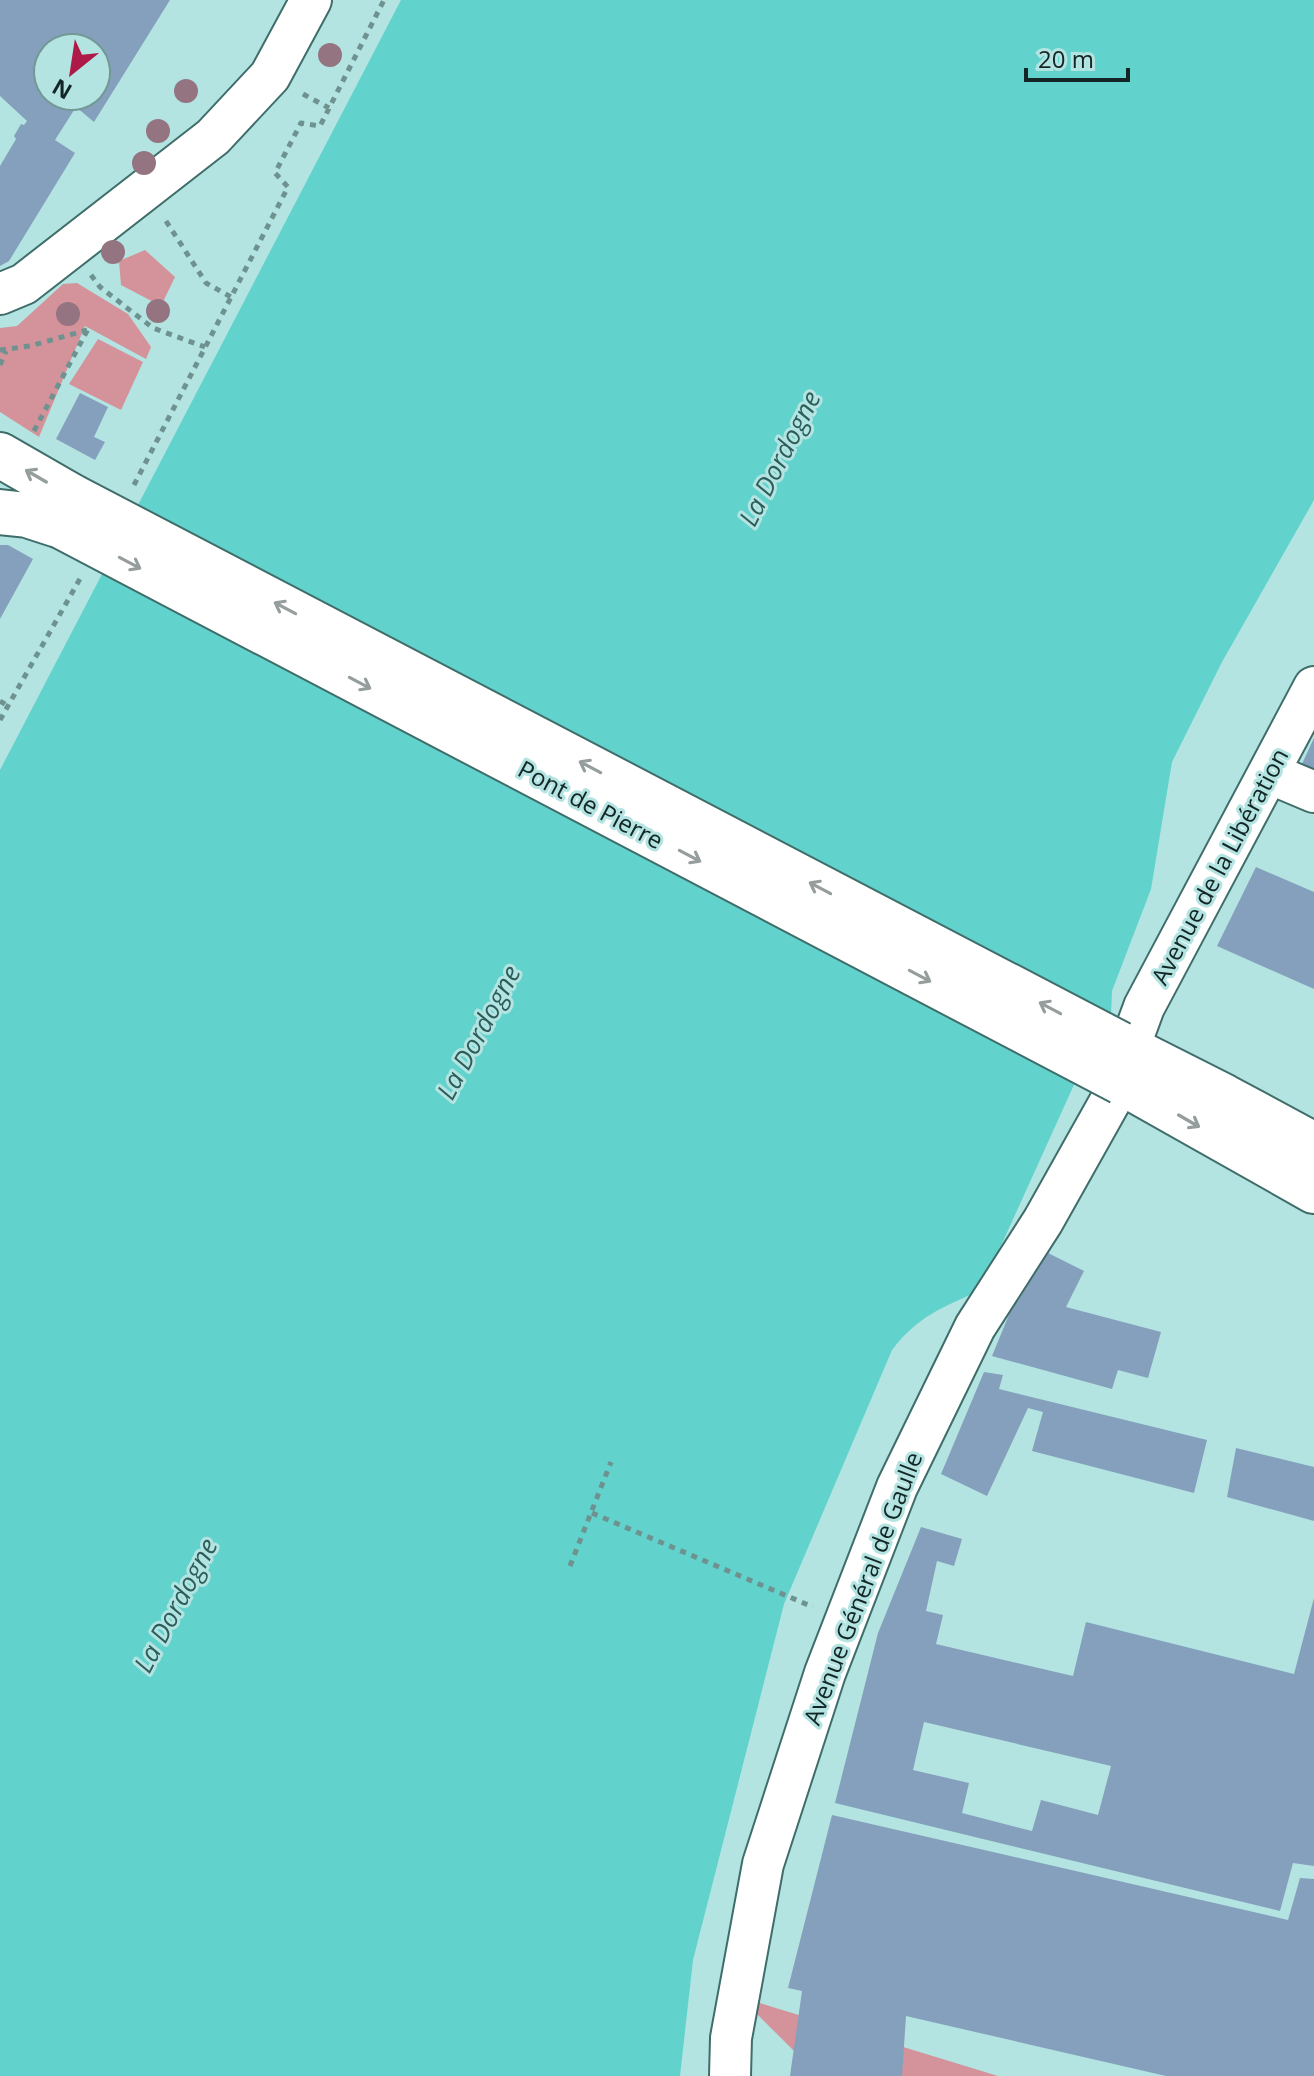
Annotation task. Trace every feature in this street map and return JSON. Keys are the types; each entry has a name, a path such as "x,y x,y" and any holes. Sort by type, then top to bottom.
{"main road":[{"path":"8,460 67,512 1123,1058 1314,1145"},
{"path":"0,512 27,515 67,512"},
{"path":"1123,1058 1314,1191"}],"street":[{"path":"0,294 24,284 213,137 270,76 311,0"},
{"name":"Avenue de la Libération","path":"1123,1058 1144,1007 1314,687"},
{"path":"1269,773 1314,792"},
{"name":"Avenue Général de Gaulle","path":"730,2076 731,2038 763,1864 825,1673 891,1501 975,1327 1043,1221 1123,1058"}],"path":[{"path":"129,494 288,187 275,173 301,123 320,126 384,0"},
{"path":"145,190 206,283 231,297"},
{"path":"71,249 100,287 153,328 205,347"},
{"path":"0,365 3,351 88,329 8,460"},
{"path":"0,720 84,573"},
{"path":"0,701 8,706"},
{"path":"570,1566 611,1462"},
{"path":"592,1513 821,1610"}],"shaded area":[{"path":"145,250 175,277 161,306 121,285 119,261"},
{"path":"77,283 128,314 151,347 146,359 85,326 39,437 0,412 0,328 17,326 63,284"},
{"path":"98,339 143,362 121,410 69,384"},
{"path":"740,1997 998,2076 819,2076"}],"water":[{"name":"La Dordogne","path":"401,0 1314,0 1314,500 1222,662 1172,762 1151,889 1112,991 1111,1015 1073,1087 981,1290 922,1320 892,1350 784,1604 693,1960 680,2076 0,2076 0,770"}],"building":[{"path":"0,0 170,0 112,93 112,32 32,32 32,112 73,112 55,140 75,153 9,261 0,266 0,166 21,124 27,121 0,96"},
{"path":"82,112 100,112 94,122"},
{"path":"80,393 108,407 94,437 105,442 95,460 56,439"},
{"path":"0,545 8,545 33,559 0,619"},
{"path":"1314,738 1314,772 1301,766"},
{"path":"1256,867 1314,892 1314,989 1217,946"},
{"path":"1044,1251 1084,1271 1066,1307 1161,1332 1148,1378 1118,1370 1112,1389 992,1356 1019,1290"},
{"path":"984,1372 1003,1375 999,1389 1207,1440 1194,1493 1032,1451 1043,1412 1028,1408 987,1496 941,1474"},
{"path":"1236,1448 1314,1467 1314,1521 1227,1497"},
{"path":"921,1527 962,1539 954,1566 937,1561 926,1611 943,1615 936,1644 1073,1676 1086,1622 1294,1674 1314,1598 1314,1866 1293,1863 1280,1911 835,1803 878,1633","holes":["924,1722 1111,1766 1098,1815 1041,1800 1032,1831 962,1813 969,1783 913,1770"]},
{"path":"832,1815 1288,1920 1300,1878 1314,1879 1314,2076 1166,2076 906,2016 902,2076 790,2076 802,1991 788,1988"}]}
